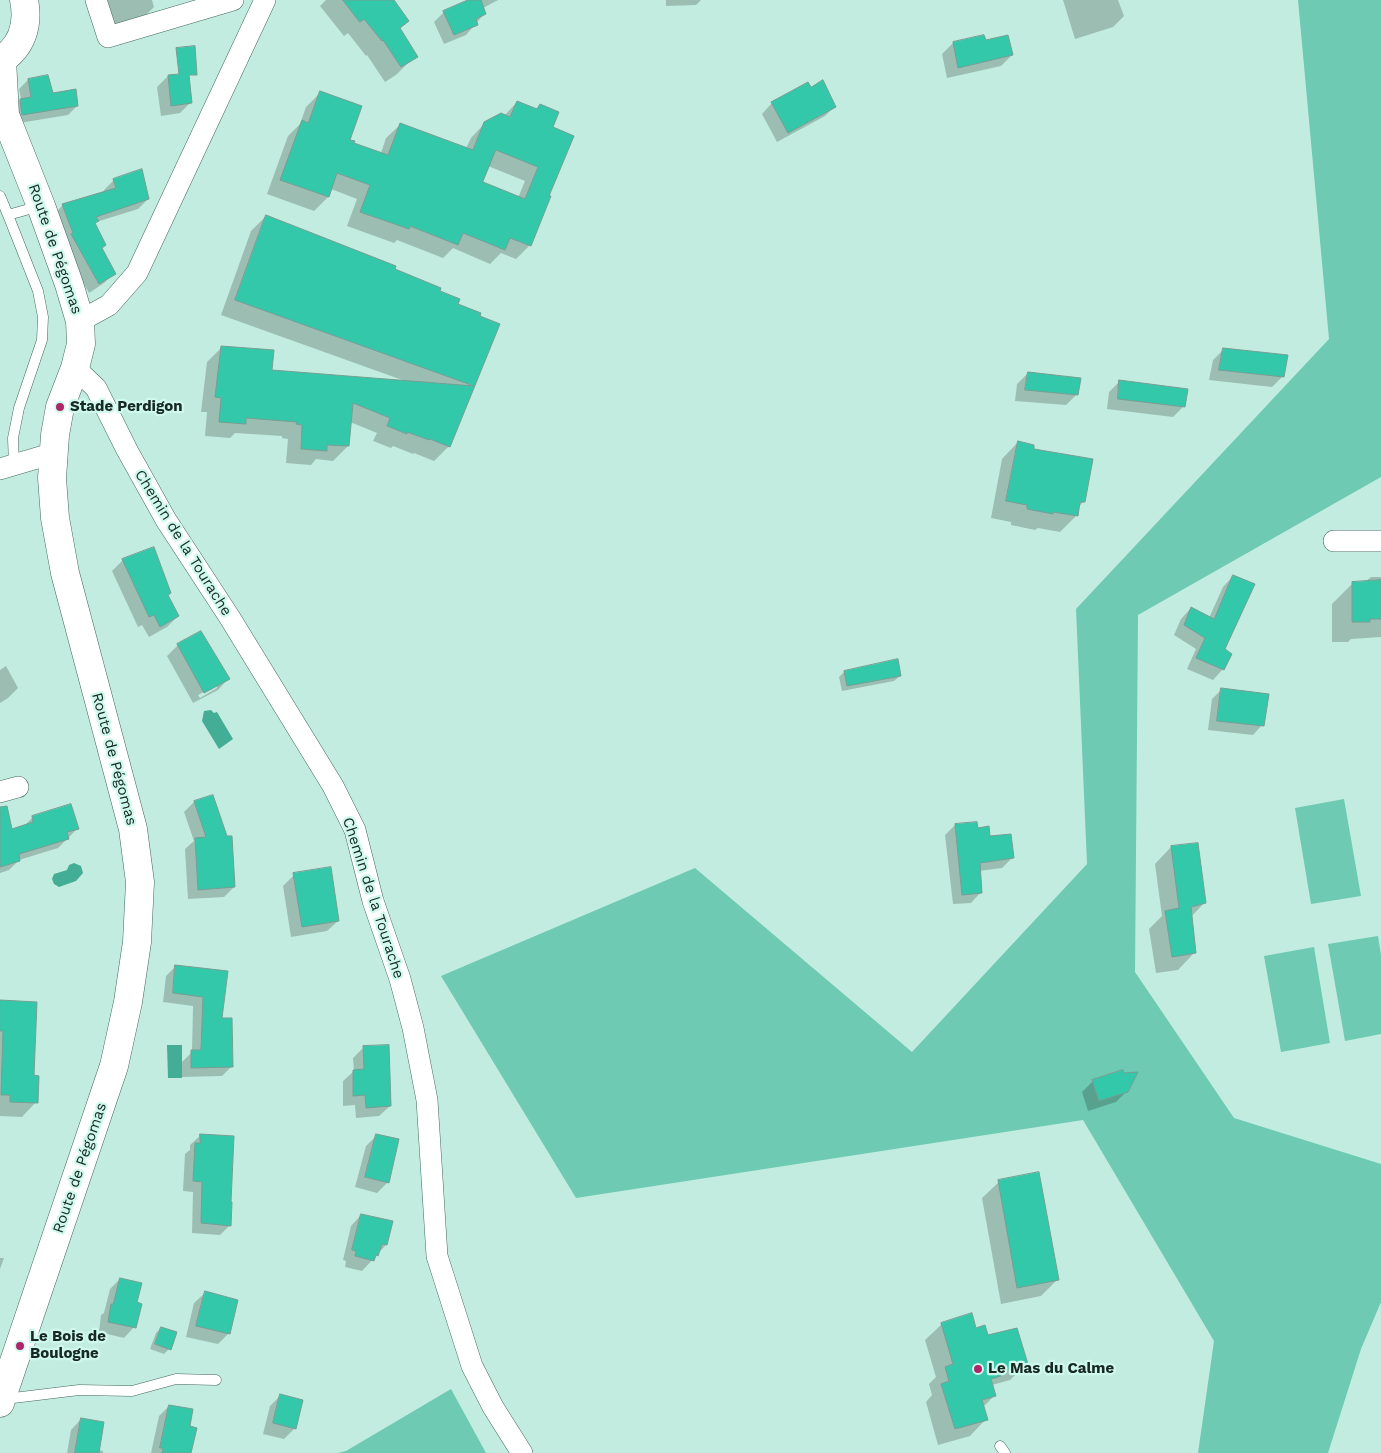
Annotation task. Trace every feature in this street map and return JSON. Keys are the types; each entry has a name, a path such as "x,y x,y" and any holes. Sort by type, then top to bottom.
{"main road":[{"path":"1,61 12,52 20,40 25,27 26,13 24,0"},
{"name":"Route de Pégomas","path":"1,61 3,112 41,206 80,321 80,344 75,368 60,407 54,453 52,478 55,518 65,573 134,829 140,882 137,942 128,1002 114,1066 1,1401"}],"street":[{"path":"96,0 108,37 233,0"},
{"path":"80,321 109,305 137,273 265,0"},
{"name":"Chemin de la Tourache","path":"75,368 96,388 127,450 166,520 230,618 333,786 355,830 372,901 400,979 413,1028 427,1100 436,1256 472,1366 493,1407 522,1453"},
{"path":"7,467 54,453"},
{"path":"1334,541 1381,541"}],"lane":[{"path":"0,196 38,291 43,317 42,340 19,408 7,467"},
{"path":"8,215 41,206"},
{"path":"1,1401 79,1390 132,1391 176,1379 216,1380"}],"shaded area":[{"path":"1298,0 1381,0 1381,477 1138,615 1135,972 1234,1118 1381,1164 1381,1302 1361,1349 1328,1453 1198,1453 1214,1341 1083,1120 576,1198 441,976 695,868 912,1052 1087,864 1076,609 1329,339"},
{"path":"211,710 214,713 217,712 233,739 219,749 202,721 204,711"},
{"path":"1344,799 1361,896 1311,904 1295,808"},
{"path":"74,863 81,866 83,873 76,881 59,887 54,884 52,879 54,874 67,870 69,865"},
{"path":"1378,936 1381,955 1381,1034 1345,1041 1328,944"},
{"path":"1314,947 1330,1043 1281,1052 1264,956"},
{"path":"167,1045 182,1045 182,1078 168,1078"},
{"path":"451,1389 486,1453 338,1453 346,1451"}],"building":[{"path":"343,0 394,0 409,21 400,28 418,57 401,67 383,40 364,19 360,22"},
{"path":"468,0 481,0 486,14 476,19 478,25 454,35 443,11"},
{"path":"984,35 986,40 1008,35 1013,55 958,68 953,42"},
{"path":"195,46 197,75 189,75 192,103 171,106 168,75 179,74 176,48"},
{"path":"48,75 53,93 76,89 78,106 22,115 20,99 31,97 28,79"},
{"path":"823,80 836,107 788,133 771,102 808,82 811,87"},
{"path":"320,91 362,106 350,140 388,155 400,123 473,150 484,122 501,113 510,117 517,101 537,109 540,104 559,112 553,127 574,136 531,246 510,238 505,250 463,233 458,245 410,226 409,229 360,212 370,185 337,173 329,197 280,180 302,120 308,123","holes":["496,150 538,167 525,199 483,182"]},
{"path":"142,169 149,199 96,217 99,221 95,223 106,245 102,248 116,274 99,284 71,234 73,233 62,204 116,188 113,179"},
{"path":"266,215 396,266 395,269 441,288 440,291 460,299 458,304 481,313 480,316 500,324 450,447 387,426 390,418 353,403 349,446 327,445 327,451 301,449 302,425 296,424 297,422 246,418 246,424 219,422 221,398 215,397 221,346 274,350 272,370 474,386 235,300"},
{"path":"1223,348 1288,355 1284,377 1219,370"},
{"path":"1028,372 1081,378 1078,395 1025,390"},
{"path":"1119,380 1188,389 1185,407 1118,399"},
{"path":"1018,441 1034,445 1034,449 1093,459 1085,502 1080,502 1078,516 1027,509 1027,505 1006,501"},
{"path":"154,547 171,593 168,595 179,616 160,627 154,615 149,617 122,559"},
{"path":"1233,575 1255,584 1225,649 1232,654 1224,670 1196,658 1205,638 1184,625 1191,607 1214,619"},
{"path":"1381,580 1381,619 1370,619 1370,622 1352,622 1352,582"},
{"path":"201,631 230,679 204,693 177,644"},
{"path":"898,659 901,676 847,686 844,671"},
{"path":"1221,688 1269,694 1264,726 1217,721"},
{"path":"213,795 227,836 232,836 235,887 198,890 195,838 206,837 194,801"},
{"path":"71,804 79,829 67,832 69,839 19,854 20,861 0,867 0,807 7,806 12,829 33,822 32,816"},
{"path":"977,822 978,828 989,826 990,836 1011,834 1014,858 980,863 982,893 962,895 955,824"},
{"path":"1198,843 1206,903 1191,907 1196,953 1172,957 1165,911 1179,908 1171,846"},
{"path":"331,867 339,921 302,927 293,873"},
{"path":"175,965 228,971 222,1018 232,1018 233,1067 191,1068 191,1050 201,1050 203,997 173,993"},
{"path":"0,1000 37,1002 34,1075 39,1076 38,1103 10,1102 10,1095 1,1095 3,1031 0,1031"},
{"path":"389,1045 391,1106 366,1108 365,1095 353,1096 353,1070 364,1069 363,1046"},
{"path":"1123,1070 1124,1073 1138,1072 1128,1092 1099,1101 1092,1080"},
{"path":"200,1134 234,1136 231,1226 201,1223 202,1182 193,1181 195,1143 200,1143"},
{"path":"376,1134 399,1139 389,1183 365,1177"},
{"path":"1039,1172 1059,1280 1017,1288 998,1180"},
{"path":"361,1214 393,1221 387,1245 382,1244 374,1261 355,1256 356,1251 352,1250"},
{"path":"120,1278 142,1283 137,1302 142,1304 136,1328 108,1322 111,1304 113,1304"},
{"path":"205,1291 238,1300 230,1334 196,1326"},
{"name":"Le Mas du Calme","path":"972,1313 976,1328 985,1325 988,1335 1017,1328 1028,1364 1000,1372 1001,1376 991,1379 996,1396 982,1400 988,1420 955,1429 941,1384 949,1381 945,1367 953,1364 941,1323"},
{"path":"161,1327 177,1332 171,1350 155,1344"},
{"path":"280,1394 303,1400 296,1429 273,1423"},
{"path":"169,1405 193,1409 190,1426 197,1428 191,1453 162,1453 163,1448 160,1448"},
{"path":"81,1418 104,1422 99,1453 75,1453"}],"place":[{"name":"Stade Perdigon","path":"60,407"},
{"name":"Le Bois de Boulogne","path":"20,1346"},
{"name":"Le Mas du Calme","path":"978,1369"}]}
